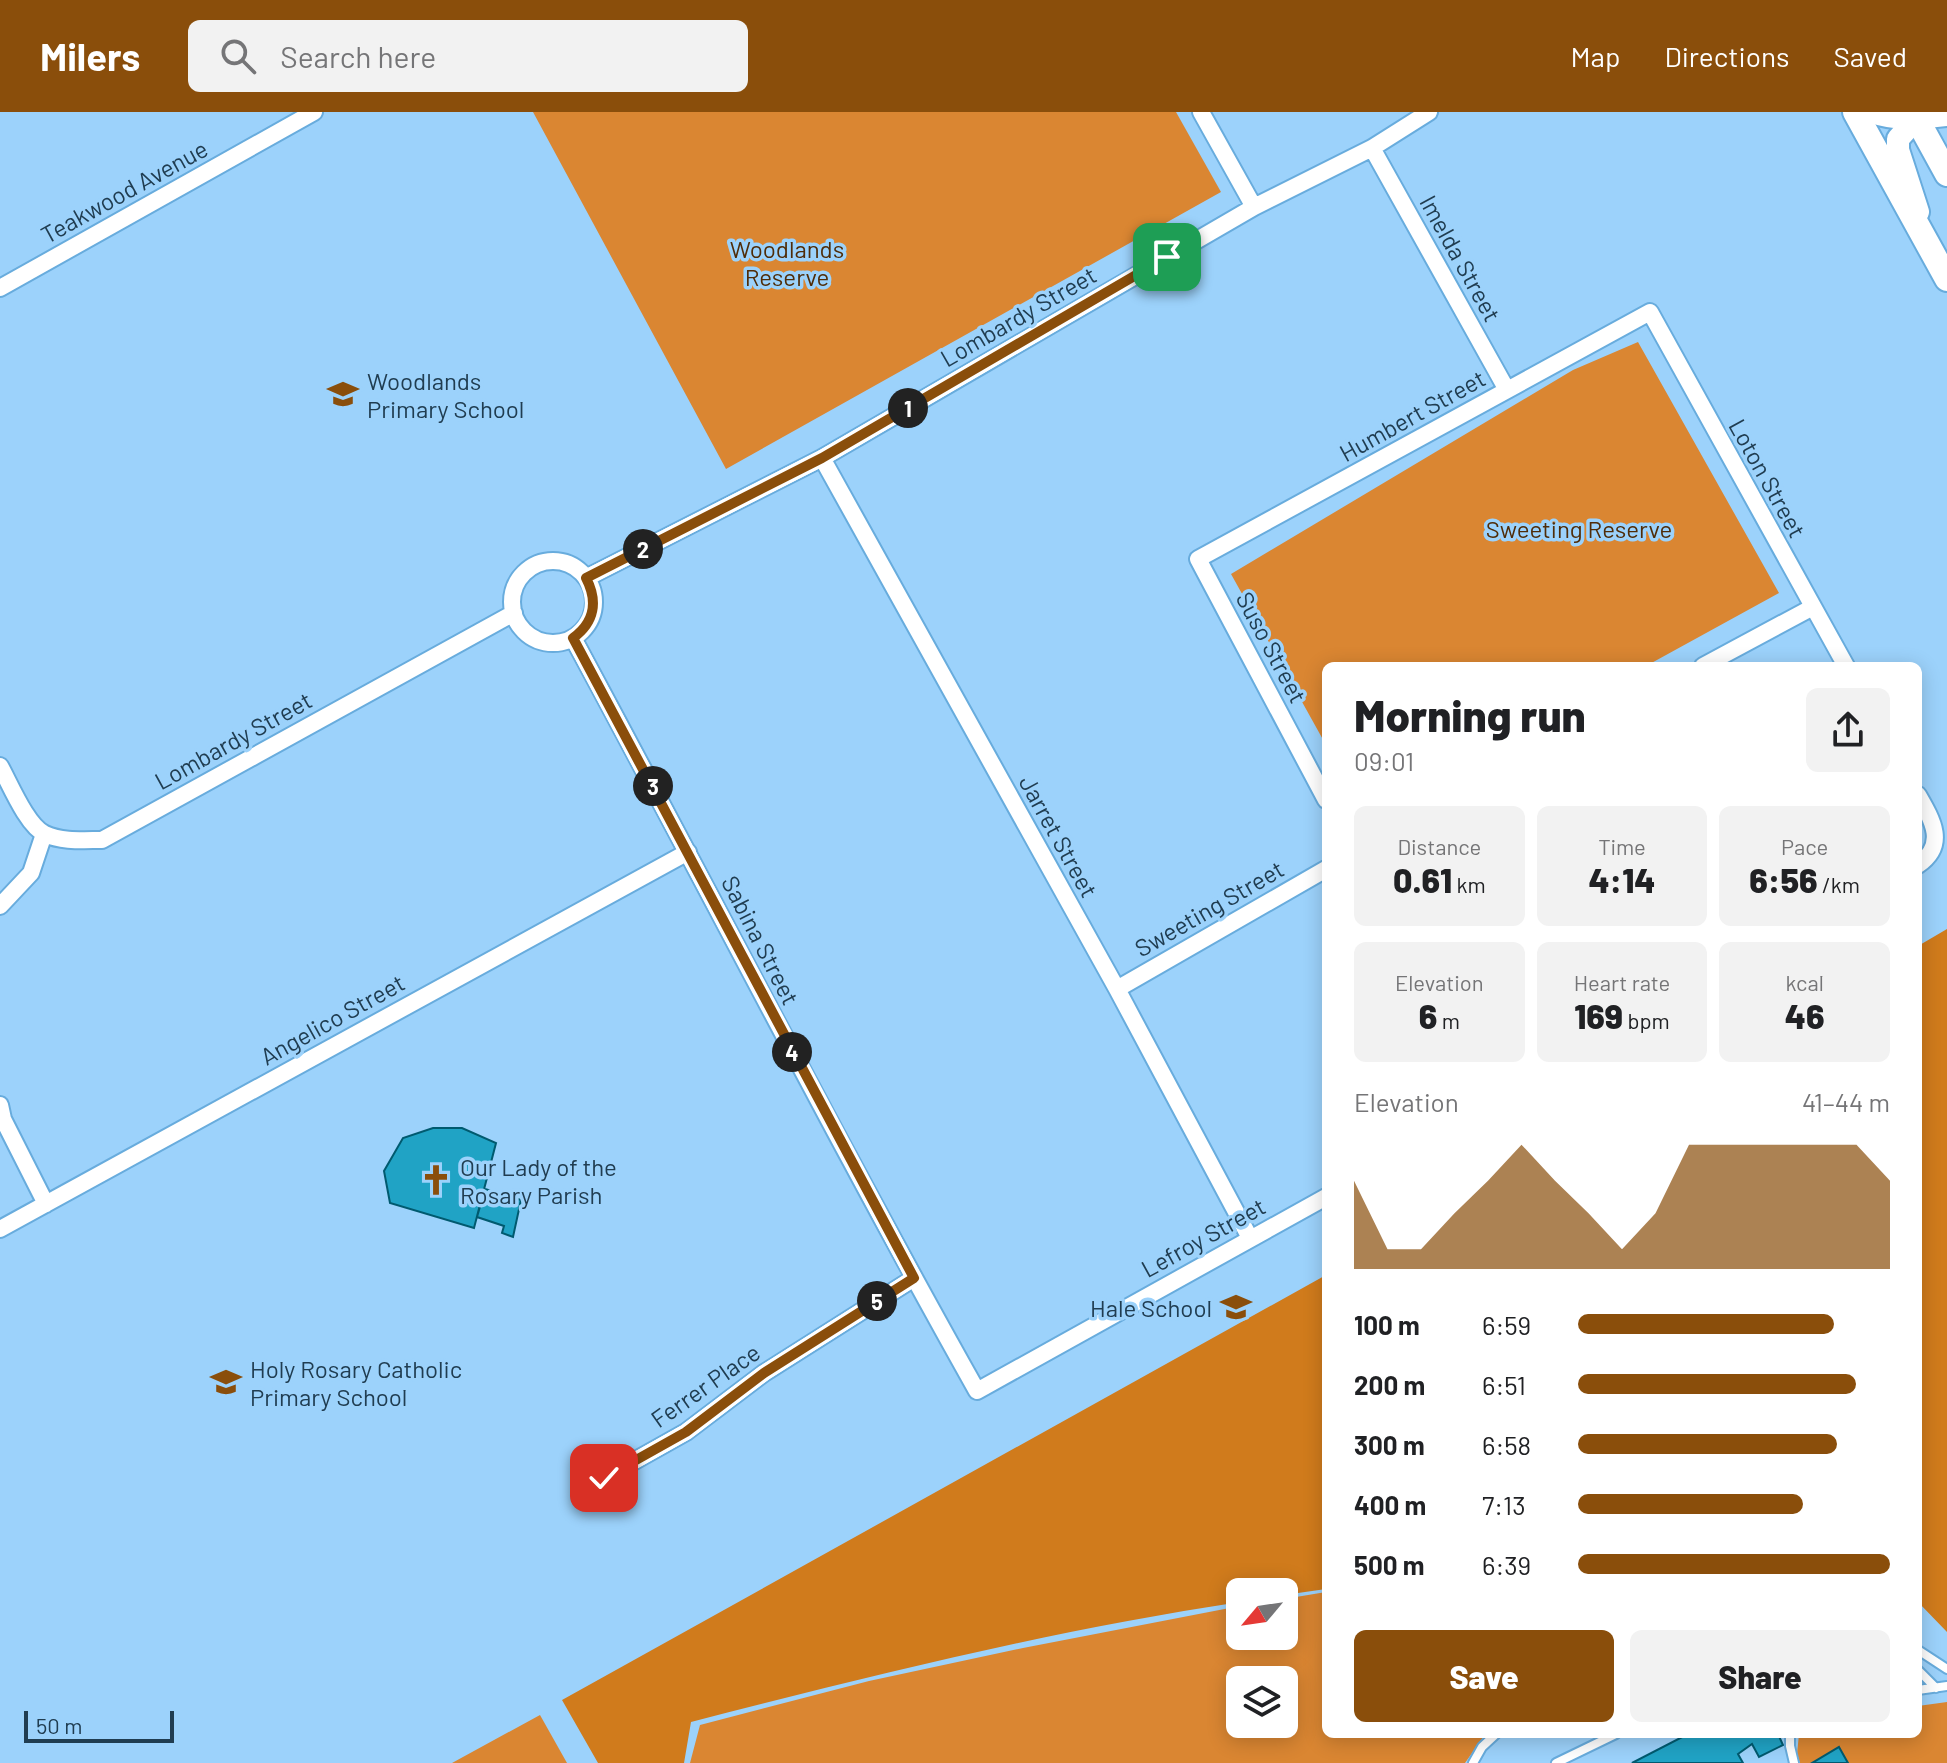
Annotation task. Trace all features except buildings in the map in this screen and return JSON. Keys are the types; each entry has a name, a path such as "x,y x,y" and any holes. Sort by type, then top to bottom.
{"main road":[{"path":"1855,112 1947,279"},
{"path":"1918,114 1947,174"}],"street":[{"name":"Teakwood Avenue","path":"0,288 314,112"},
{"path":"1201,112 1254,207"},
{"name":"Lombardy Street","path":"586,578 822,458 1254,207 1372,148 1429,112"},
{"path":"1872,112 1887,117 1947,115"},
{"path":"1918,114 1898,139 1898,150 1928,244"},
{"name":"Imelda Street","path":"1372,148 1507,390"},
{"name":"Humbert Street","path":"1198,559 1650,312"},
{"name":"Loton Street","path":"1650,312 1844,662"},
{"name":"Jarret Street","path":"822,458 1117,989 1250,1238"},
{"name":"Suso Street","path":"1198,559 1322,792"},
{"path":"545,562 570,564 586,578 592,591 593,608 589,622 573,638 560,642 536,639 524,631 514,613 512,599 522,574 545,562"},
{"path":"1710,662 1813,607"},
{"name":"Lombardy Street","path":"44,834 65,839 102,840 514,613"},
{"name":"Sabina Street","path":"573,638 811,1087 977,1391"},
{"path":"0,766 32,823 44,834 31,873 0,906"},
{"path":"1922,802 1936,826 1937,845 1922,862"},
{"name":"Angelico Street","path":"0,1229 688,852"},
{"name":"Sweeting Street","path":"1117,989 1322,871"},
{"path":"0,1105 3,1119 46,1204"},
{"name":"Lefroy Street","path":"977,1391 1322,1199"},
{"name":"Ferrer Place","path":"604,1478 686,1432 764,1373 914,1278"}],"lane":[{"path":"1922,1653 1947,1669"},
{"path":"1922,1674 1936,1688"},
{"path":"1922,1690 1947,1686"},
{"path":"1473,1763 1492,1738"},
{"path":"1556,1763 1608,1738"},
{"path":"1790,1738 1794,1763"}],"green space":[{"name":"Woodlands Reserve","path":"533,112 1176,112 1221,192 726,469"},
{"name":"Sweeting Reserve","path":"1638,342 1779,593 1653,662 1322,662 1322,738 1231,574 1573,370"},
{"path":"1322,1593 1322,1738 1483,1738 1465,1763 690,1763 700,1725 869,1681 1226,1609 1226,1650 1298,1650 1298,1597"},
{"path":"1947,1702 1947,1763 1800,1763 1797,1754 1799,1738 1922,1738 1922,1705"},
{"path":"540,1715 567,1763 452,1763"}],"shaded area":[{"path":"1947,929 1947,1632 1922,1606 1922,944"},
{"path":"1322,1277 1322,1590 1298,1593 1298,1578 1226,1578 1226,1604 1033,1640 691,1722 684,1763 598,1763 562,1700"}],"place":[{"name":"Woodlands Primary School","path":"343,394"},
{"name":"Our Lady of the Rosary Parish","path":"436,1180"},
{"name":"Hale School","path":"1236,1307"},
{"name":"Holy Rosary Catholic Primary School","path":"226,1382"}],"route":[{"path":"604,1478 686,1432 764,1373 914,1278 573,638 589,622 593,608 592,591 586,578 822,458 1167,257"}]}
